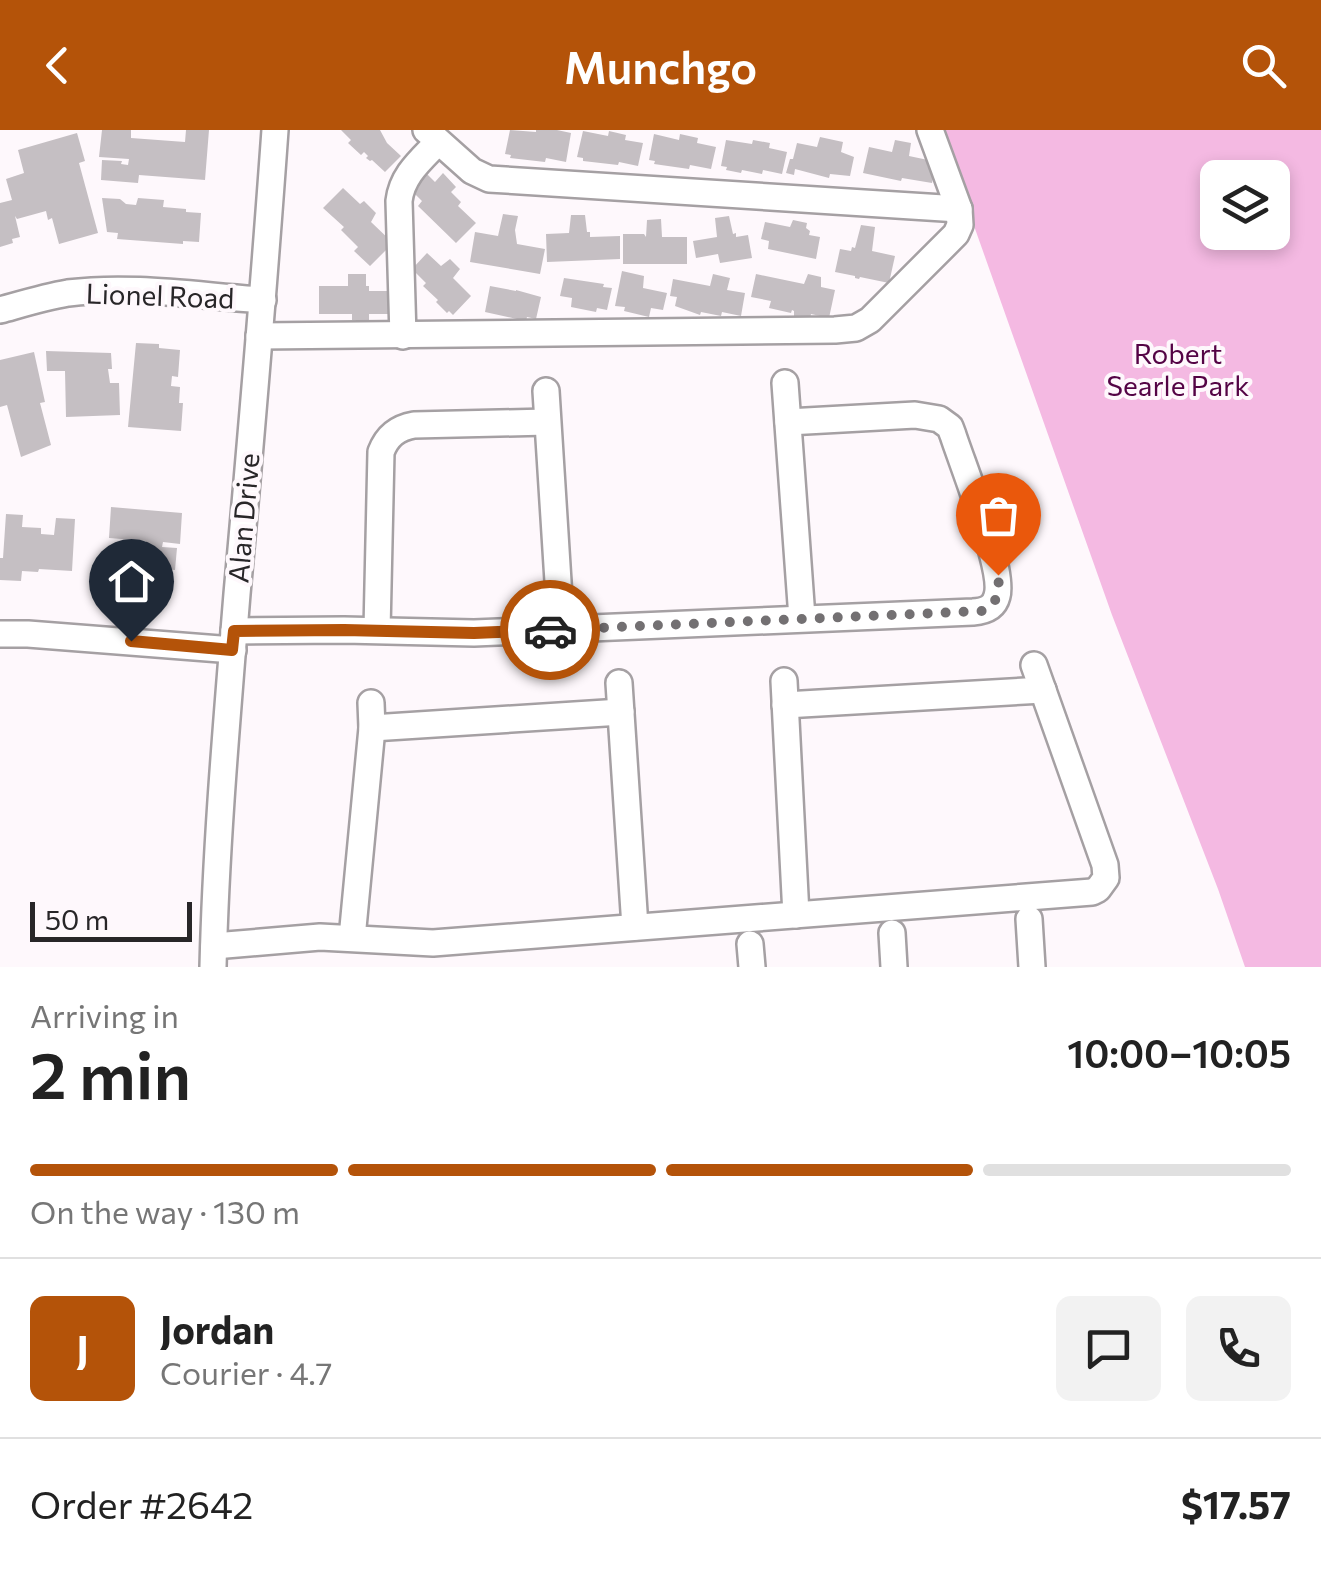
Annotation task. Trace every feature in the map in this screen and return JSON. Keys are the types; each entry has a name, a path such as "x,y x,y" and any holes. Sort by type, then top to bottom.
{"street":[{"name":"Alan Drive","path":"214,956 233,640 275,130"},
{"path":"260,336 856,328 879,313 956,234 960,225 960,209 930,130"},
{"path":"402,336 400,188 432,136 472,172 489,179 960,209"},
{"name":"Lionel Road","path":"0,310 95,291 263,300"},
{"path":"785,383 802,618"},
{"path":"546,392 561,629"},
{"path":"0,634 233,640 377,630 474,633 982,611 995,602 999,584 995,561 946,423 915,416 788,422"},
{"path":"377,630 381,452 389,436 403,427 414,426 547,422"},
{"path":"214,956 320,937 433,944 1092,892 1106,878 1105,864 1034,665"},
{"path":"619,683 634,927"},
{"path":"796,915 784,693 1043,690"},
{"path":"352,938 372,715 621,712"},
{"path":"1029,920 1032,967"},
{"path":"892,934 894,967"}],"green space":[{"name":"Robert Searle Park","path":"940,130 1321,130 1321,967 1245,967 1112,615"}],"building":[{"path":"102,130 131,130 131,138 185,142 186,130 209,130 205,180 139,175 138,183 101,180 102,160 128,165 129,159 99,157"},
{"path":"341,130 380,130 401,156 385,172 348,143 351,140"},
{"path":"510,130 571,133 566,162 510,158 505,154"},
{"path":"583,131 608,136 609,131 626,135 625,140 643,143 638,166 583,161 577,157"},
{"path":"77,133 85,161 79,163 98,233 59,244 52,218 48,220 46,211 17,219 15,216 20,237 0,247 0,203 12,200 6,179 24,173 18,150"},
{"path":"654,134 679,140 680,134 716,147 711,169 654,164 649,160"},
{"path":"820,137 843,142 841,152 854,157 850,176 830,174 829,178 795,169 794,175 786,173 797,143 817,147"},
{"path":"726,140 770,143 769,148 787,152 782,174 726,170 721,166"},
{"path":"895,140 911,143 909,156 928,160 927,166 935,168 932,183 863,173 869,147 892,152"},
{"path":"424,171 435,182 443,173 456,187 451,192 461,202 458,206 476,223 456,243 418,206 422,201 409,188"},
{"path":"343,188 376,213 371,222 393,243 370,266 354,251 358,247 341,230 344,227 323,208"},
{"path":"102,198 136,205 138,198 164,200 163,207 201,213 199,242 117,239 118,233 107,232"},
{"path":"503,214 518,216 517,244 545,249 540,274 470,262 475,232 498,236"},
{"path":"571,215 585,215 590,237 620,236 620,259 547,262 546,234 569,233"},
{"path":"729,216 736,237 748,235 752,258 720,263 718,254 696,258 693,241 717,237 715,218"},
{"path":"661,219 662,237 687,237 687,264 623,264 623,234 646,237 647,220"},
{"path":"793,220 807,223 809,235 820,237 816,259 768,249 769,241 761,239 765,222 790,227"},
{"path":"861,225 875,227 872,251 895,256 889,283 835,272 840,249 855,248"},
{"path":"427,253 441,266 450,259 460,269 453,278 471,296 453,315 436,302 423,286 426,283 412,269"},
{"path":"622,271 644,276 643,288 667,293 663,310 651,308 649,317 615,306"},
{"path":"348,274 366,274 369,291 390,291 390,314 369,314 369,320 352,320 352,314 319,314 319,286 348,286"},
{"path":"713,274 730,278 727,290 745,293 741,316 722,312 721,316 701,312 700,315 675,306 677,297 670,296 673,279 710,286"},
{"path":"756,274 804,284 808,274 821,277 821,287 835,290 829,318 811,314 810,319 802,317 802,321 794,319 792,310 791,313 769,308 771,301 751,297"},
{"path":"564,278 612,288 607,310 571,307 572,298 560,296"},
{"path":"490,286 541,297 536,319 527,317 526,321 485,312"},
{"path":"136,343 180,350 178,377 172,376 171,386 180,387 181,431 128,427"},
{"path":"46,351 111,353 110,383 119,383 120,415 66,417 65,371 47,371"},
{"path":"34,352 45,402 40,403 51,445 21,457 7,405 0,407 0,360"},
{"path":"111,507 182,513 180,544 163,542 162,547 177,548 175,570 143,568 146,541 109,538"},
{"path":"6,514 23,515 22,527 41,528 41,534 54,535 56,518 75,519 72,571 22,571 21,581 0,580"},
{"path":"94,566 112,567 111,586 93,584"}],"way so far":[{"path":"550,630 982,611 995,602 998,575"}],"route":[{"path":"131,641 232,650 234,631 550,630"}]}
